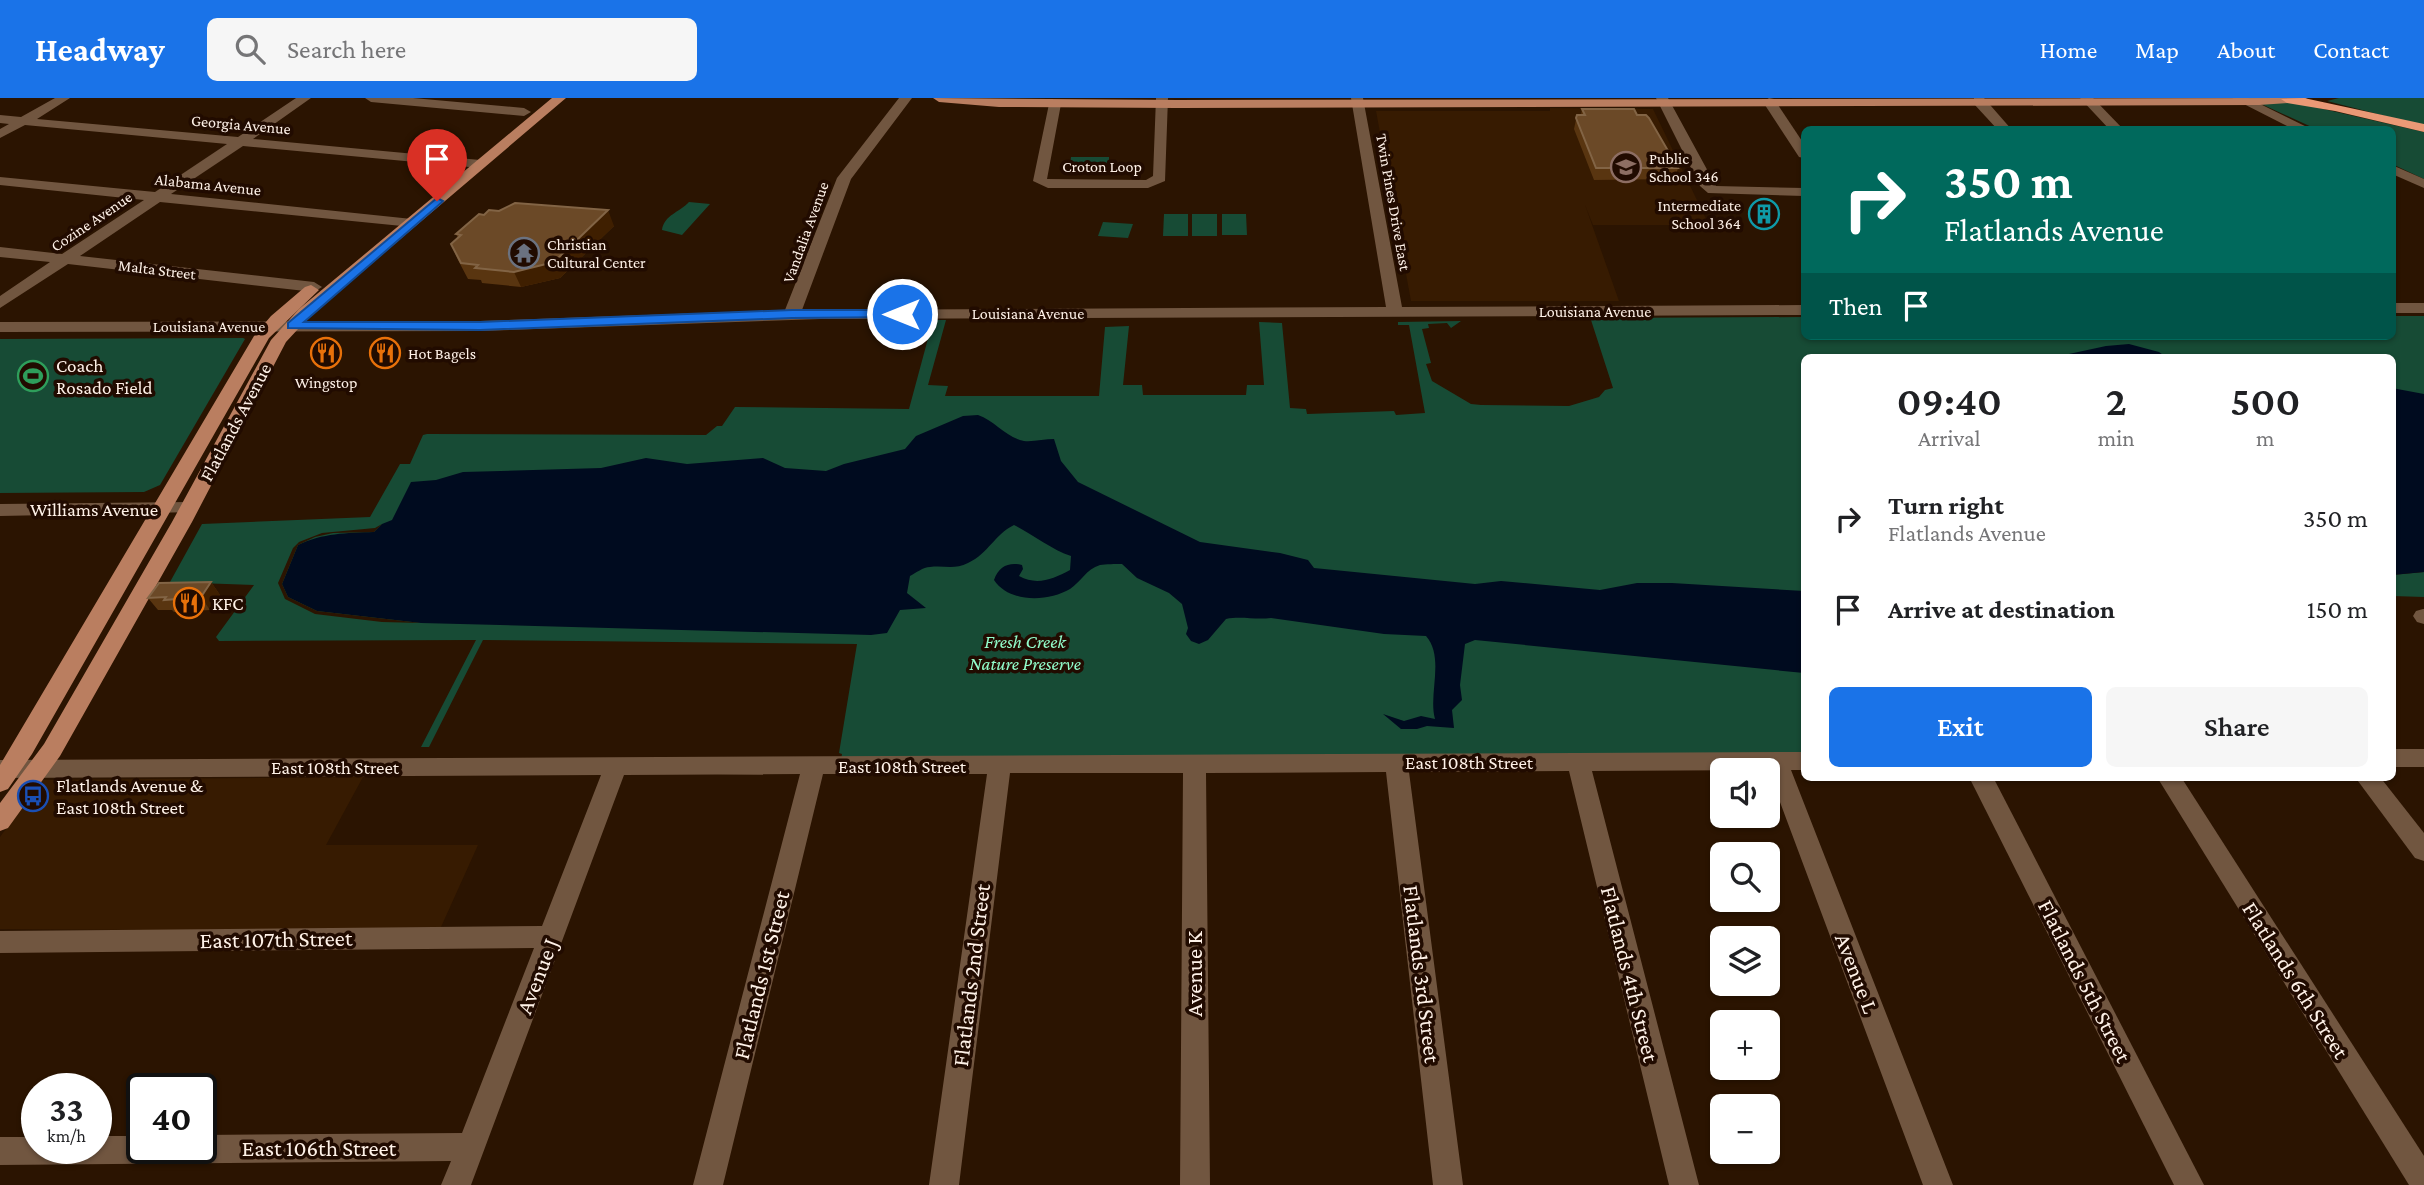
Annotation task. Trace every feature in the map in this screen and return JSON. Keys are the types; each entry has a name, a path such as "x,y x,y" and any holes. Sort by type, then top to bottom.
{"highway":[{"path":"2294,99 2424,128"}],"main road":[{"name":"Flatlands Avenue","path":"4,774 262,337 314,287 540,98"},
{"name":"Flatlands Avenue","path":"0,821 41,769 189,508 279,340 480,164 560,98"},
{"path":"939,98 1055,104 1358,100 1769,102 2294,99"}],"street":[{"path":"0,134 64,98"},
{"name":"Cozine Avenue","path":"0,303 305,98"},
{"path":"371,98 524,111"},
{"name":"Vandalia Avenue","path":"792,314 844,178 906,98"},
{"path":"2087,99 2114,126"},
{"name":"Twin Pines Drive East","path":"1358,100 1395,312"},
{"path":"1663,100 1707,186 1713,190 1801,192"},
{"path":"2242,100 2298,126"},
{"name":"Croton Loop","path":"1055,104 1040,181 1048,184 1148,184 1160,178 1162,101"},
{"path":"1979,101 2002,126"},
{"path":"1769,102 1801,150"},
{"name":"Georgia Avenue","path":"0,119 480,164"},
{"path":"2396,171 2424,184"},
{"name":"Alabama Avenue","path":"0,181 412,223"},
{"name":"Malta Street","path":"0,252 314,287"},
{"path":"2396,308 2424,308"},
{"name":"Louisiana Avenue","path":"0,327 572,324 792,314 1801,310"},
{"name":"Williams Avenue","path":"0,510 189,508"},
{"path":"2396,758 2424,758"},
{"name":"East 108th Street","path":"1780,762 1801,761"},
{"name":"Flatlands 4th Street","path":"1578,762 1684,1185"},
{"name":"East 108th Street","path":"4,774 41,769 1710,762"},
{"name":"Avenue K","path":"1194,763 1195,1185"},
{"name":"Flatlands 3rd Street","path":"1395,763 1448,1185"},
{"name":"Avenue J","path":"456,1185 616,766"},
{"name":"Flatlands 1st Street","path":"708,1185 814,766"},
{"name":"Flatlands 2nd Street","path":"944,1185 999,766"},
{"name":"Avenue L","path":"1780,770 1938,1185"},
{"name":"Flatlands 5th Street","path":"1983,781 2189,1185"},
{"name":"Flatlands 6th Street","path":"2172,781 2424,1182"},
{"path":"2370,781 2424,851"},
{"name":"East 107th Street","path":"0,942 552,937"},
{"name":"East 106th Street","path":"0,1151 471,1147"}],"shaded area":[{"path":"1550,108 1653,109 1709,225 1593,225 1585,205 1619,301 1411,301 1376,111 1550,111"},
{"path":"363,777 326,845 478,845 441,927 276,931 0,929 0,837 42,780"}],"green space":[{"path":"2248,98 2297,98 2319,108 2424,132 2424,179 2396,166 2396,126 2309,126"},
{"path":"2339,98 2424,98 2424,126 2327,101"},
{"path":"1071,157 1109,157 1109,172 1069,172"},
{"path":"689,202 710,204 682,235 662,230 669,217"},
{"path":"1164,214 1188,214 1188,236 1163,236"},
{"path":"1192,214 1217,214 1217,236 1192,236"},
{"path":"1222,214 1246,214 1247,235 1222,235"},
{"path":"1103,222 1133,224 1128,238 1098,236"},
{"name":"Fresh Creek Nature Preserve","path":"2396,316 2424,316 2424,398 2396,394 2396,354 1801,354 1801,598 1636,590 1599,597 1500,588 1473,592 1308,574 1303,565 1275,558 1194,548 1073,491 1056,469 1048,447 1020,449 984,427 957,424 895,457 827,474 460,477 416,493 400,519 373,535 312,543 292,570 293,587 325,604 436,604 587,612 879,619 896,602 905,574 927,564 949,563 983,547 1007,521 1021,524 1089,558 1125,560 1182,591 1190,618 1211,623 1229,603 1421,631 1801,661 1801,759 840,766 842,754 839,753 857,644 483,640 429,747 421,747 476,640 219,641 216,637 254,585 170,582 202,524 370,517 400,464 410,464 423,435 427,434 706,435 717,426 722,426 735,407 909,409 933,320 946,320 928,385 948,386 945,396 1099,396 1105,327 1129,326 1123,385 1142,385 1143,395 1246,395 1247,385 1264,385 1259,322 1282,323 1290,408 1306,409 1307,414 1394,411 1396,415 1425,413 1409,325 1398,325 1398,322 1461,321 1451,328 1447,323 1428,324 1429,328 1422,329 1431,363 1426,364 1432,381 1471,404 1569,406 1599,397 1605,390 1613,388 1591,320 1801,317 1801,340 2396,340"},
{"path":"0,339 245,339 160,485 144,492 0,493"},
{"path":"2424,572 2424,597 2396,596 2396,575"}],"water":[{"path":"2129,344 2162,354 2069,354"},
{"path":"2396,389 2424,394 2424,572 2396,575"},
{"path":"978,415 1018,439 1054,439 1061,461 1078,482 1200,542 1280,553 1308,560 1314,568 1475,584 1501,581 1600,590 1637,583 1672,583 1801,591 1801,673 1475,640 1465,644 1460,685 1462,700 1452,710 1454,728 1427,726 1401,729 1383,714 1404,721 1421,716 1435,719 1434,655 1426,636 1384,634 1271,618 1237,618 1226,619 1208,640 1199,644 1191,641 1186,634 1188,628 1182,604 1169,593 1137,578 1122,564 1095,567 1074,586 1061,593 1040,598 1019,596 1001,588 994,580 1002,568 1013,564 1022,565 1019,576 1032,581 1045,580 1070,570 1071,556 1014,525 968,563 954,567 927,567 910,576 907,593 926,608 900,610 887,633 871,635 421,623 317,611 288,597 282,584 298,545 326,536 374,532 382,524 392,520 411,482 436,480 463,472 601,468 646,458 687,464 763,458 785,468 826,471 905,449 916,436 963,416"}],"pier":[{"path":"382,524 374,532 333,533 298,545 282,584 288,597 317,611 421,623 382,622 315,614 285,599 278,583 293,548 299,542 322,533 375,528"}],"building":[{"name":"Public School 346","path":"1582,109 1634,109 1637,115 1646,115 1678,168 1596,168 1576,118 1577,115 1585,115"},
{"name":"Christian Cultural Center","path":"515,203 608,210 554,262 514,272 475,268 478,265 461,263 451,244 461,235 456,234 479,214 484,215 489,210 499,211"},
{"path":"211,582 201,597 164,600 166,597 148,598 159,583"}],"place":[{"name":"Public School 346","path":"1626,167"},
{"name":"Intermediate School 364","path":"1764,214"},
{"name":"Christian Cultural Center","path":"524,253"},
{"name":"Wingstop","path":"326,353"},
{"name":"Hot Bagels","path":"385,353"},
{"name":"Coach Rosado Field","path":"33,376"},
{"name":"KFC","path":"189,603"},
{"name":"Flatlands Avenue & East 108th Street","path":"33,796"}],"route":[{"path":"437,201 305,312 292,326 480,326 756,315 902,314"}]}
